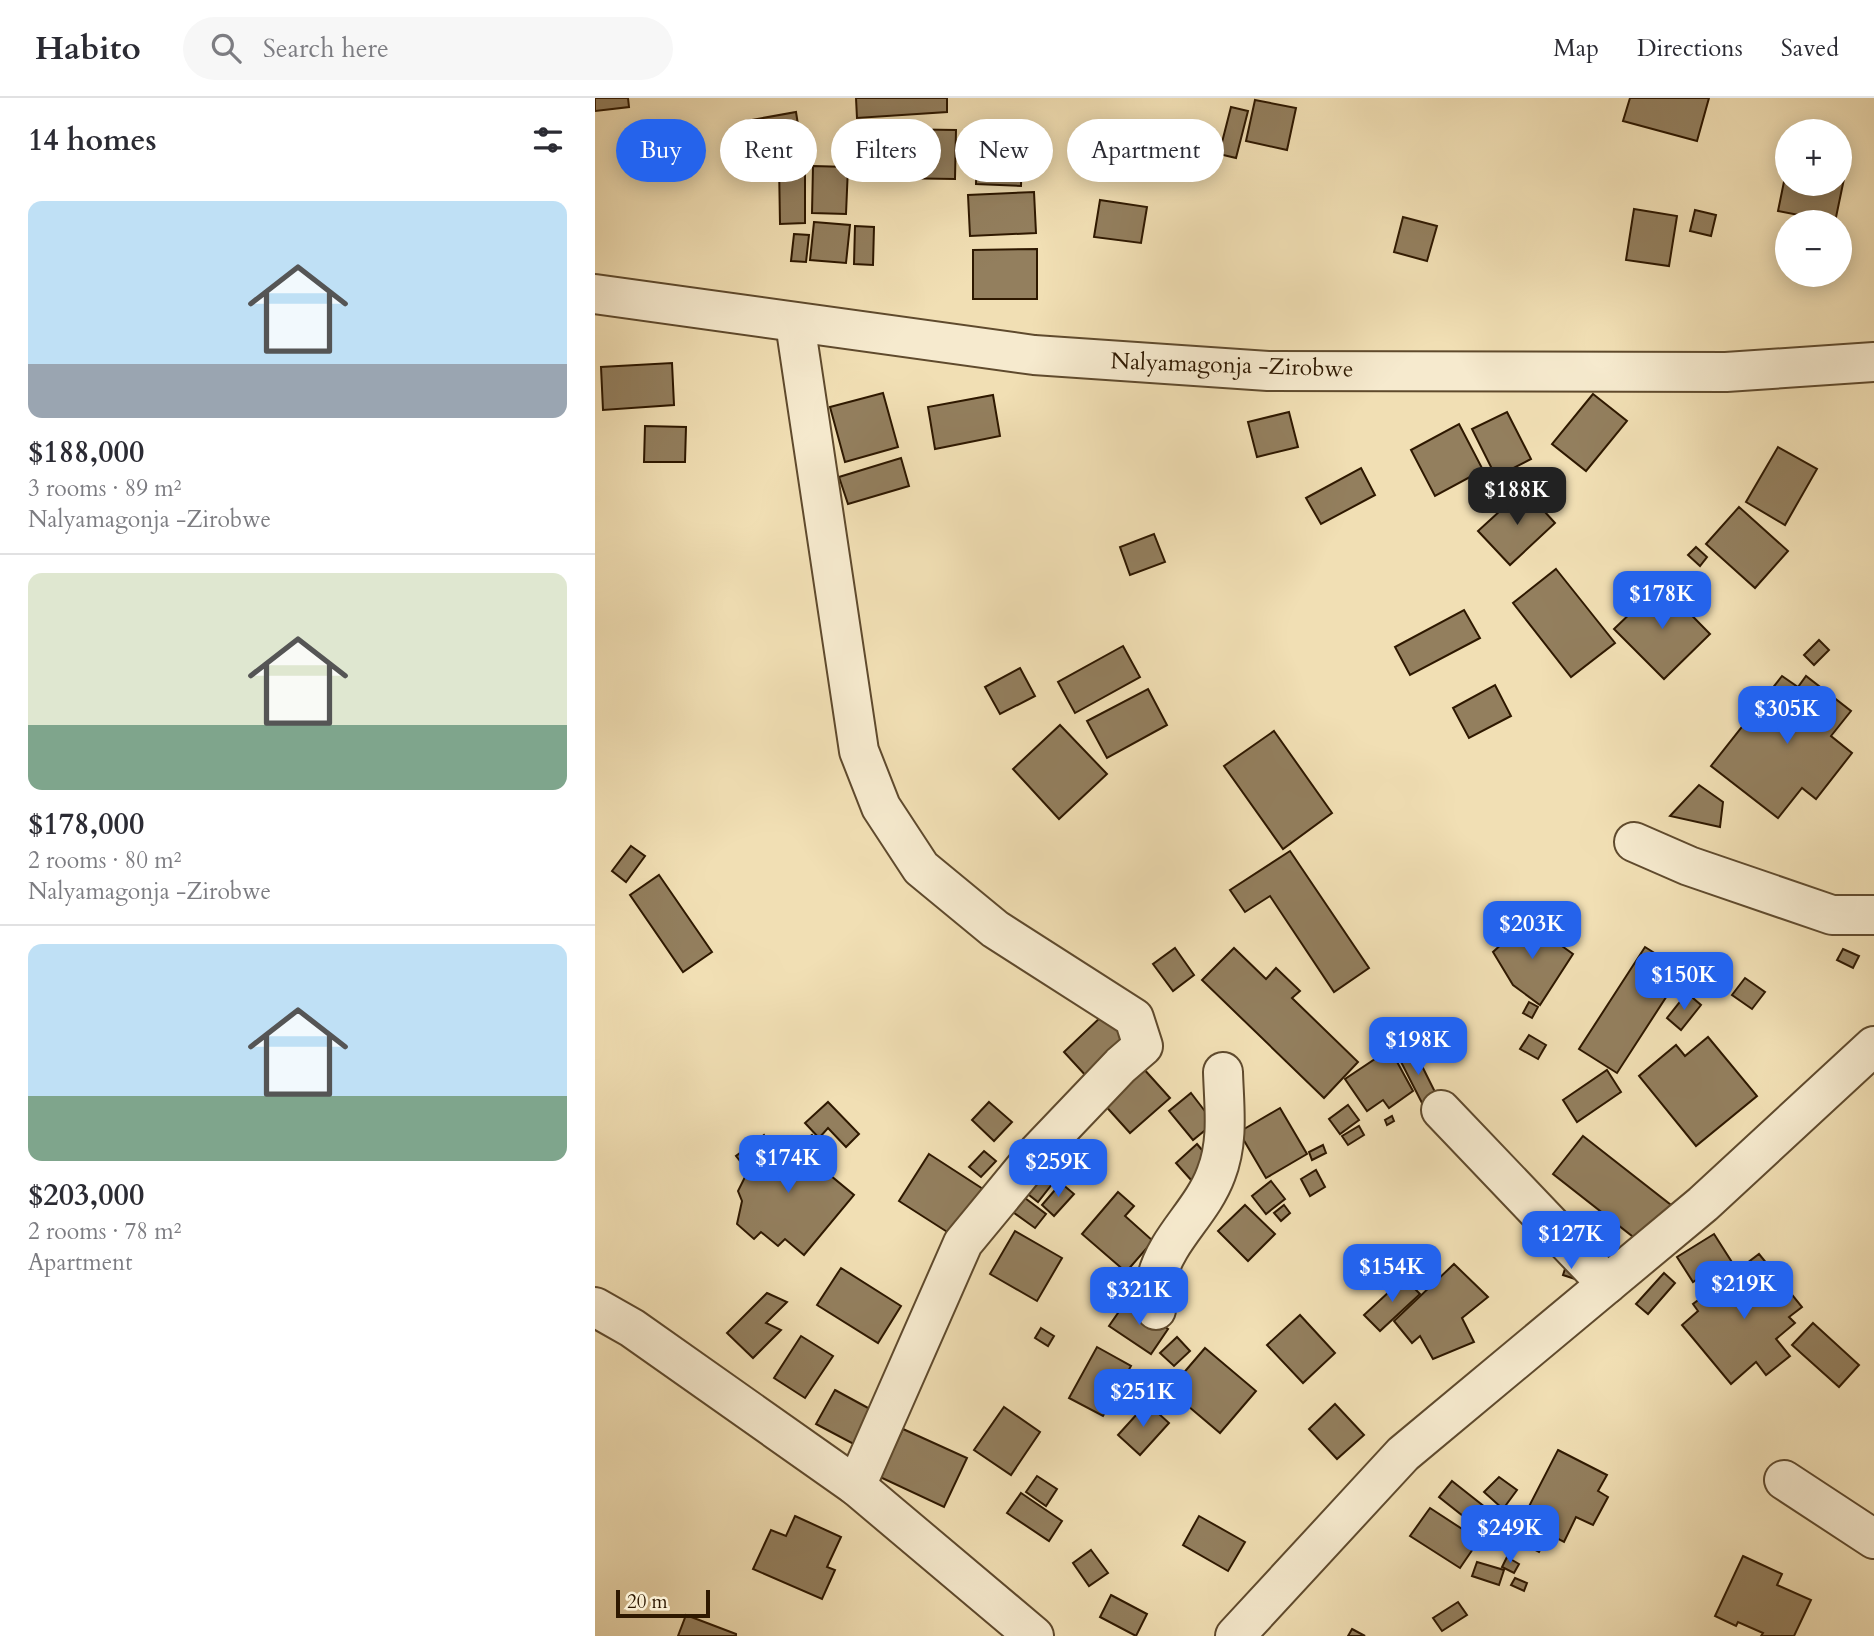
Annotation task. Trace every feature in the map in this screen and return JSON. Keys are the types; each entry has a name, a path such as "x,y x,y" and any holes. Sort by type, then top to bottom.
{"street":[{"name":"Nalyamagonja -Zirobwe","path":"595,294 1034,355 1268,371 1725,372 1874,362"},
{"path":"795,323 859,751 881,807 921,868 995,929 1134,1018 1143,1046 1121,1065 1038,1152 963,1243 856,1486"},
{"path":"1634,842 1689,866 1832,915 1874,915"},
{"path":"1235,1636 1403,1454 1703,1203 1874,1046"},
{"path":"1156,1310 1157,1278 1173,1242 1201,1206 1216,1174 1225,1143 1223,1072"},
{"path":"1441,1110 1607,1284"},
{"path":"595,1307 632,1328 856,1486 1034,1636"},
{"path":"1784,1480 1874,1539"}],"building":[{"path":"595,98 628,98 629,107 595,111"},
{"path":"856,98 947,98 947,112 857,118"},
{"path":"1630,98 1709,98 1697,141 1623,121"},
{"path":"1255,100 1296,108 1287,150 1246,141"},
{"path":"1231,107 1248,111 1236,158 1224,155 1224,134"},
{"path":"796,112 797,119 757,119"},
{"path":"941,130 955,130 955,179 941,179"},
{"path":"817,166 831,167 831,182 847,182 846,214 812,213 813,182 817,182"},
{"path":"779,182 805,182 805,223 780,224"},
{"path":"976,182 1021,182 1021,186"},
{"path":"1034,192 1036,233 970,236 968,195"},
{"path":"1781,196 1840,196 1838,210 1778,210"},
{"path":"1100,200 1147,207 1141,243 1094,237"},
{"path":"1634,209 1677,216 1669,266 1626,260"},
{"path":"1695,210 1716,215 1711,236 1690,231"},
{"path":"1403,217 1437,226 1427,261 1394,252"},
{"path":"814,222 850,225 846,263 810,260"},
{"path":"855,226 874,227 873,265 854,264"},
{"path":"794,234 809,235 806,262 791,261"},
{"path":"1037,249 1037,299 973,299 973,250"},
{"path":"672,363 674,405 603,410 601,367"},
{"path":"883,393 898,447 845,462 830,407"},
{"path":"1593,394 1627,421 1586,471 1552,444"},
{"path":"993,395 1000,436 935,449 928,407"},
{"path":"1289,412 1298,447 1257,457 1248,422"},
{"path":"1507,412 1531,459 1496,477 1472,429"},
{"path":"1459,424 1483,470 1435,496 1411,450"},
{"path":"645,426 686,427 685,462 644,462"},
{"path":"1778,447 1817,469 1785,525 1746,502"},
{"path":"901,458 909,486 848,504 839,477"},
{"path":"1361,468 1375,495 1321,524 1306,498"},
{"path":"1524,489 1555,523 1510,565 1478,531"},
{"path":"1739,507 1788,551 1755,588 1706,544"},
{"path":"1154,534 1165,562 1130,575 1120,547"},
{"path":"1696,547 1707,557 1700,566 1688,555"},
{"path":"1556,569 1615,643 1571,677 1513,603"},
{"path":"1661,584 1710,634 1664,679 1614,629"},
{"path":"1464,610 1480,638 1410,675 1395,647"},
{"path":"1819,640 1829,650 1814,665 1804,655"},
{"path":"1123,646 1140,677 1075,713 1058,682"},
{"path":"1020,668 1035,696 1000,714 985,687"},
{"path":"1782,676 1798,687 1806,676 1851,711 1831,736 1852,753 1816,799 1802,788 1778,818 1711,766"},
{"path":"1495,685 1511,716 1469,738 1453,708"},
{"path":"1148,689 1167,725 1107,758 1087,721"},
{"path":"1060,725 1107,774 1059,819 1013,769"},
{"path":"1274,731 1332,813 1283,849 1224,766"},
{"path":"1699,785 1723,802 1720,827 1670,816"},
{"path":"631,846 645,856 626,882 612,871"},
{"path":"1290,851 1369,968 1334,992 1270,896 1245,912 1230,890"},
{"path":"659,875 712,952 683,972 630,895"},
{"path":"1545,917 1557,927 1550,935 1538,924"},
{"path":"1527,921 1573,954 1540,1005 1513,985 1493,952"},
{"path":"1645,947 1683,971 1617,1073 1579,1049"},
{"path":"1175,948 1194,975 1173,991 1153,964"},
{"path":"1234,948 1266,979 1276,968 1300,991 1292,998 1358,1062 1324,1098 1202,980"},
{"path":"1843,949 1859,956 1853,968 1837,960"},
{"path":"1698,972 1711,979 1706,989 1692,982"},
{"path":"1745,978 1765,992 1752,1009 1732,995"},
{"path":"1687,993 1701,1005 1681,1030 1667,1018"},
{"path":"1529,1002 1538,1007 1532,1018 1523,1013"},
{"path":"1104,1014 1128,1039 1088,1078 1064,1052"},
{"path":"1529,1035 1546,1045 1538,1059 1520,1049"},
{"path":"1708,1037 1757,1096 1696,1146 1639,1076 1676,1045 1685,1056"},
{"path":"1390,1049 1413,1091 1389,1108 1383,1100 1367,1111 1345,1079"},
{"path":"1414,1050 1437,1096 1422,1103 1399,1058"},
{"path":"1142,1067 1170,1098 1130,1133 1102,1102"},
{"path":"1607,1070 1621,1092 1577,1122 1563,1100"},
{"path":"1191,1093 1214,1123 1193,1140 1169,1111"},
{"path":"828,1102 859,1134 846,1147 828,1128 819,1138 805,1123"},
{"path":"989,1102 1012,1122 994,1141 972,1120"},
{"path":"1348,1105 1359,1120 1340,1134 1329,1119"},
{"path":"1280,1108 1307,1154 1266,1178 1239,1132"},
{"path":"1392,1116 1394,1121 1387,1125 1385,1120"},
{"path":"1359,1126 1364,1135 1348,1145 1342,1136"},
{"path":"764,1135 781,1158 812,1135 825,1152 807,1166 810,1177 825,1171 854,1195 804,1255 785,1239 778,1246 761,1232 754,1239 737,1224 742,1201 738,1191 748,1171 736,1156"},
{"path":"1583,1136 1671,1205 1641,1243 1553,1174"},
{"path":"1197,1144 1213,1163 1192,1181 1176,1163"},
{"path":"1323,1145 1326,1153 1312,1160 1309,1152"},
{"path":"984,1151 996,1161 981,1177 969,1167"},
{"path":"929,1154 983,1189 952,1235 899,1201"},
{"path":"1045,1163 1060,1174 1038,1202 1024,1191"},
{"path":"1316,1170 1325,1187 1310,1196 1301,1179"},
{"path":"1271,1181 1285,1199 1266,1214 1252,1196"},
{"path":"1061,1183 1074,1194 1054,1216 1042,1205"},
{"path":"1017,1192 1046,1214 1035,1228 1006,1207"},
{"path":"1118,1192 1134,1206 1125,1216 1153,1241 1126,1272 1082,1234"},
{"path":"1245,1205 1275,1234 1248,1261 1218,1231"},
{"path":"1284,1205 1290,1213 1281,1221 1274,1213"},
{"path":"1015,1231 1062,1258 1037,1301 990,1274"},
{"path":"1714,1234 1735,1267 1714,1280 1708,1272 1693,1282 1677,1257"},
{"path":"1759,1254 1802,1307 1789,1317 1795,1323 1776,1339 1790,1356 1766,1375 1756,1362 1731,1384 1682,1325 1698,1311 1693,1304"},
{"path":"1567,1263 1579,1266 1575,1279 1563,1275"},
{"path":"1454,1264 1488,1297 1462,1318 1474,1342 1433,1359 1420,1336 1412,1343 1394,1321"},
{"path":"841,1268 901,1306 878,1343 817,1305"},
{"path":"1664,1273 1675,1283 1648,1314 1636,1304"},
{"path":"1404,1278 1420,1294 1380,1331 1364,1315"},
{"path":"767,1293 787,1302 766,1323 781,1330 753,1358 727,1333"},
{"path":"1127,1300 1168,1329 1151,1354 1109,1326"},
{"path":"1300,1315 1335,1353 1303,1383 1267,1345"},
{"path":"1813,1323 1859,1365 1839,1387 1792,1345"},
{"path":"1041,1328 1054,1336 1048,1346 1035,1338"},
{"path":"801,1336 833,1356 805,1398 774,1378"},
{"path":"1177,1337 1190,1351 1174,1366 1160,1353"},
{"path":"1097,1347 1131,1366 1103,1416 1069,1398"},
{"path":"1205,1348 1256,1391 1220,1433 1169,1390"},
{"path":"1143,1380 1150,1388 1139,1398 1132,1390"},
{"path":"835,1390 881,1415 863,1449 816,1424"},
{"path":"1133,1397 1139,1402 1133,1410 1127,1406"},
{"path":"1147,1403 1169,1423 1140,1455 1118,1435"},
{"path":"1335,1404 1364,1435 1337,1459 1309,1429"},
{"path":"1004,1407 1040,1432 1011,1475 974,1450"},
{"path":"903,1429 967,1458 944,1507 880,1477"},
{"path":"1558,1450 1607,1475 1598,1491 1608,1497 1593,1525 1576,1517 1564,1542 1522,1520"},
{"path":"1037,1476 1057,1489 1046,1506 1026,1492"},
{"path":"1499,1477 1517,1490 1503,1509 1484,1492"},
{"path":"1452,1481 1500,1519 1487,1535 1439,1497"},
{"path":"1021,1493 1062,1521 1049,1541 1007,1513"},
{"path":"1430,1508 1479,1540 1460,1568 1410,1536"},
{"path":"795,1516 841,1537 827,1567 835,1570 822,1599 753,1569 771,1530 786,1536"},
{"path":"1199,1516 1245,1542 1228,1571 1183,1545"},
{"path":"1528,1535 1544,1542 1539,1552 1524,1544"},
{"path":"1091,1550 1108,1573 1089,1586 1073,1563"},
{"path":"1743,1556 1782,1574 1777,1585 1811,1600 1794,1636 1761,1636 1763,1633 1738,1622 1736,1626 1715,1616"},
{"path":"1507,1557 1519,1564 1514,1573 1502,1567"},
{"path":"1477,1562 1504,1570 1499,1585 1472,1576"},
{"path":"1515,1578 1527,1583 1524,1591 1511,1585"},
{"path":"1111,1595 1147,1614 1136,1636 1100,1617"},
{"path":"1458,1602 1467,1615 1442,1631 1433,1618"},
{"path":"686,1615 736,1634 736,1636 678,1636"},
{"path":"1352,1629 1365,1636 1348,1636"}]}
